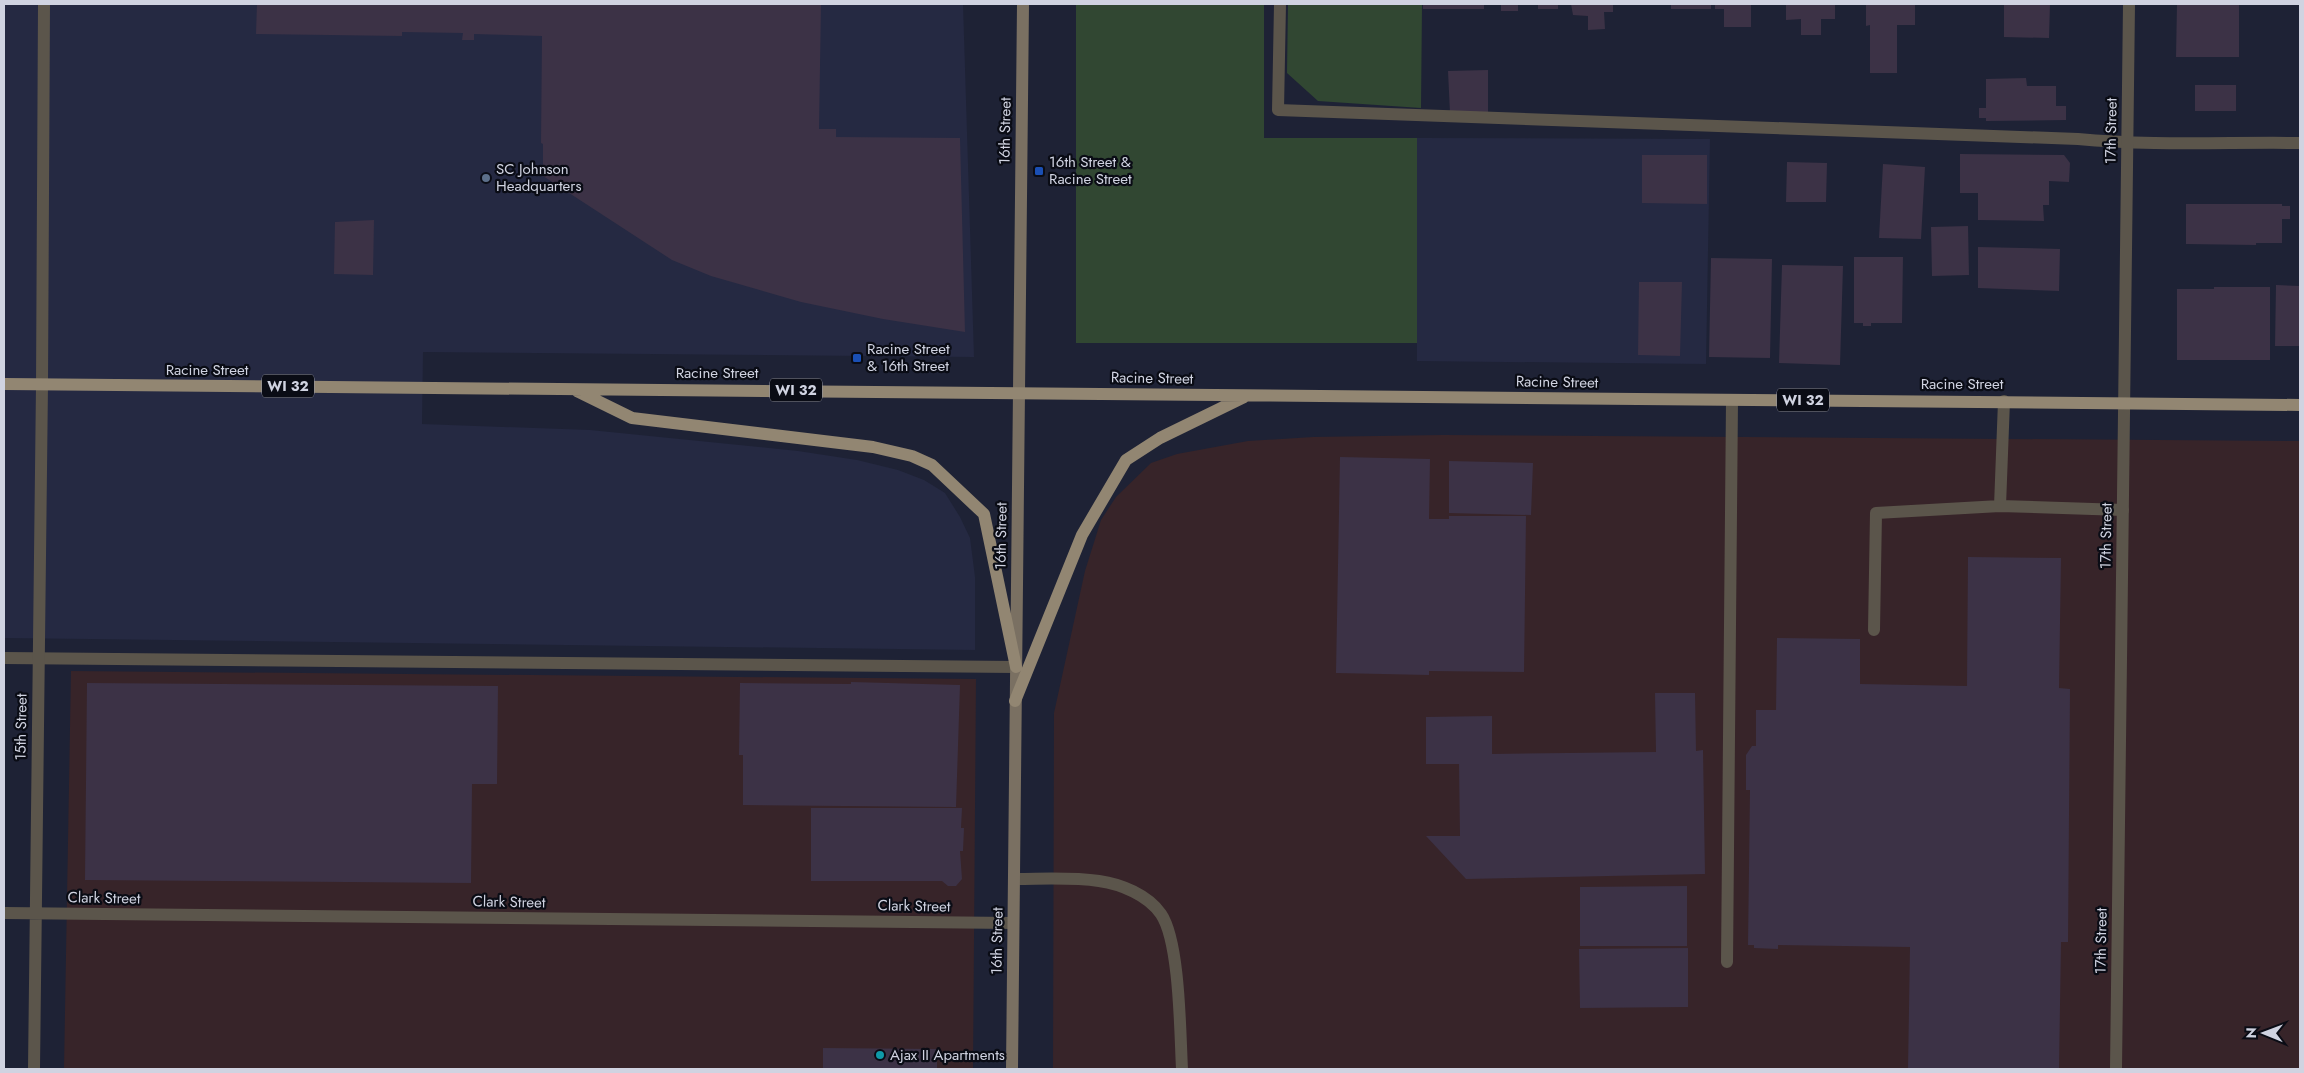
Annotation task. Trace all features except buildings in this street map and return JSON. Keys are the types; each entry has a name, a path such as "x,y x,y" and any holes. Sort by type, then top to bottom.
{"main road":[{"name":"Racine Street","path":"4,384 2300,405"},
{"path":"572,388 632,418 873,447 912,456 932,465 984,514 1016,667"},
{"path":"1015,701 1082,535 1126,460 1160,438 1248,395"}],"street":[{"name":"15th Street","path":"34,1069 42,384 44,4"},
{"name":"16th Street","path":"1012,1069 1023,4"},
{"path":"1280,4 1278,110 2078,139 2127,144 2174,142 2300,143"},
{"name":"17th Street","path":"2116,1069 2129,4"},
{"path":"1727,962 1732,400"},
{"path":"2000,506 2004,401"},
{"path":"1874,630 1876,513 2000,506 2123,510"},
{"path":"4,658 1016,667"},
{"path":"1014,879 1098,881 1137,892 1161,913 1168,927 1177,981 1182,1069"},
{"name":"Clark Street","path":"4,913 1013,923"}],"shaded area":[{"name":"SC Johnson Headquarters","path":"4,4 963,4 974,357 423,352 422,424 590,430 798,451 857,460 898,470 924,480 945,493 970,538 975,577 975,650 4,638"},
{"path":"1417,138 1710,139 1706,364 1417,361"},
{"path":"1443,435 2300,441 2300,1069 1053,1069 1054,713 1085,571 1101,520 1116,497 1151,463 1177,454 1248,441 1313,437"},
{"path":"71,671 976,679 973,1069 64,1069"}],"green space":[{"path":"1076,4 1264,4 1264,138 1417,138 1417,343 1076,343"},
{"path":"1288,4 1422,4 1421,108 1318,101 1287,73"},
{"path":"4,954 5,959 5,1069 4,1069"}],"place":[{"name":"16th Street & Racine Street","path":"1039,171"},
{"name":"SC Johnson Headquarters","path":"486,178"},
{"name":"Racine Street & 16th Street","path":"857,358"},
{"name":"Ajax II Apartments","path":"880,1055"}]}
